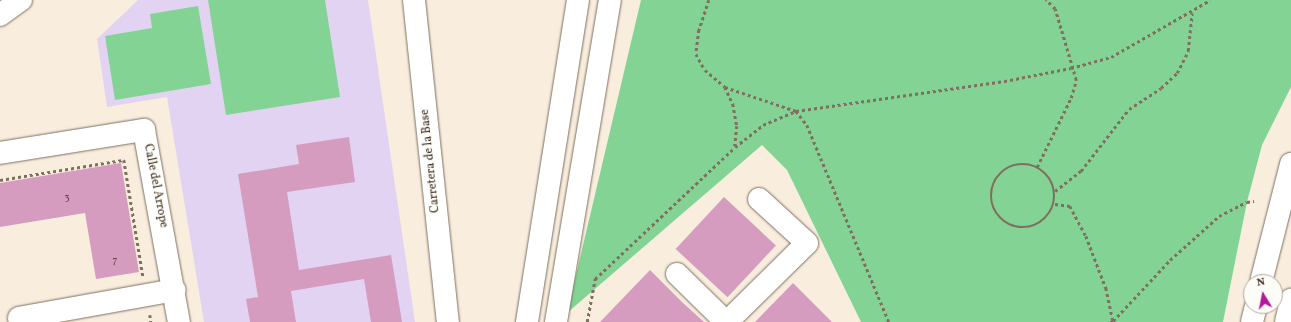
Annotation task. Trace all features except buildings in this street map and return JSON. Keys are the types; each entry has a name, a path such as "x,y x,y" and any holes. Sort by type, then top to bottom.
{"main road":[{"path":"0,15 21,0"},
{"name":"Carretera de la Base","path":"414,0 448,322"},
{"path":"527,322 578,0"},
{"path":"556,322 610,0"},
{"name":"Calle del Arrope","path":"0,154 144,130 179,322"},
{"path":"1263,274 1291,164"},
{"path":"677,274 727,322 806,243 760,199"},
{"path":"19,318 174,290"}],"path":[{"path":"709,0 699,30 696,54 705,70 725,87 796,111 808,125 824,159 889,322"},
{"path":"1037,167 1071,98 1076,80 1071,68 1055,9 1046,0"},
{"path":"587,322 595,279 734,147 763,125 796,111 1010,80 1071,68 1111,57 1192,13 1210,0"},
{"path":"1055,191 1081,171 1129,109 1161,88 1178,73 1188,51 1192,13"},
{"path":"725,87 733,104 737,126 734,147"},
{"path":"0,180 124,160 151,322"},
{"path":"1023,164 1037,167 1050,177 1055,191 1055,204 1047,218 1033,227 1016,228 1002,220 993,208 991,191 997,176 1009,167 1023,164"},
{"path":"1113,322 1170,260 1219,216 1247,202 1254,201"},
{"path":"1055,204 1070,206 1086,236 1106,288 1113,322"}],"shaded area":[{"path":"138,0 368,0 415,322 204,322 167,97 107,107 97,39"}],"green space":[{"path":"208,0 325,0 340,97 226,115"},
{"path":"641,0 1291,0 1291,87 1262,145 1247,202 1223,322 861,322 787,170 762,145 567,313"},
{"path":"198,6 211,84 115,100 105,36 152,28 150,14"}]}
